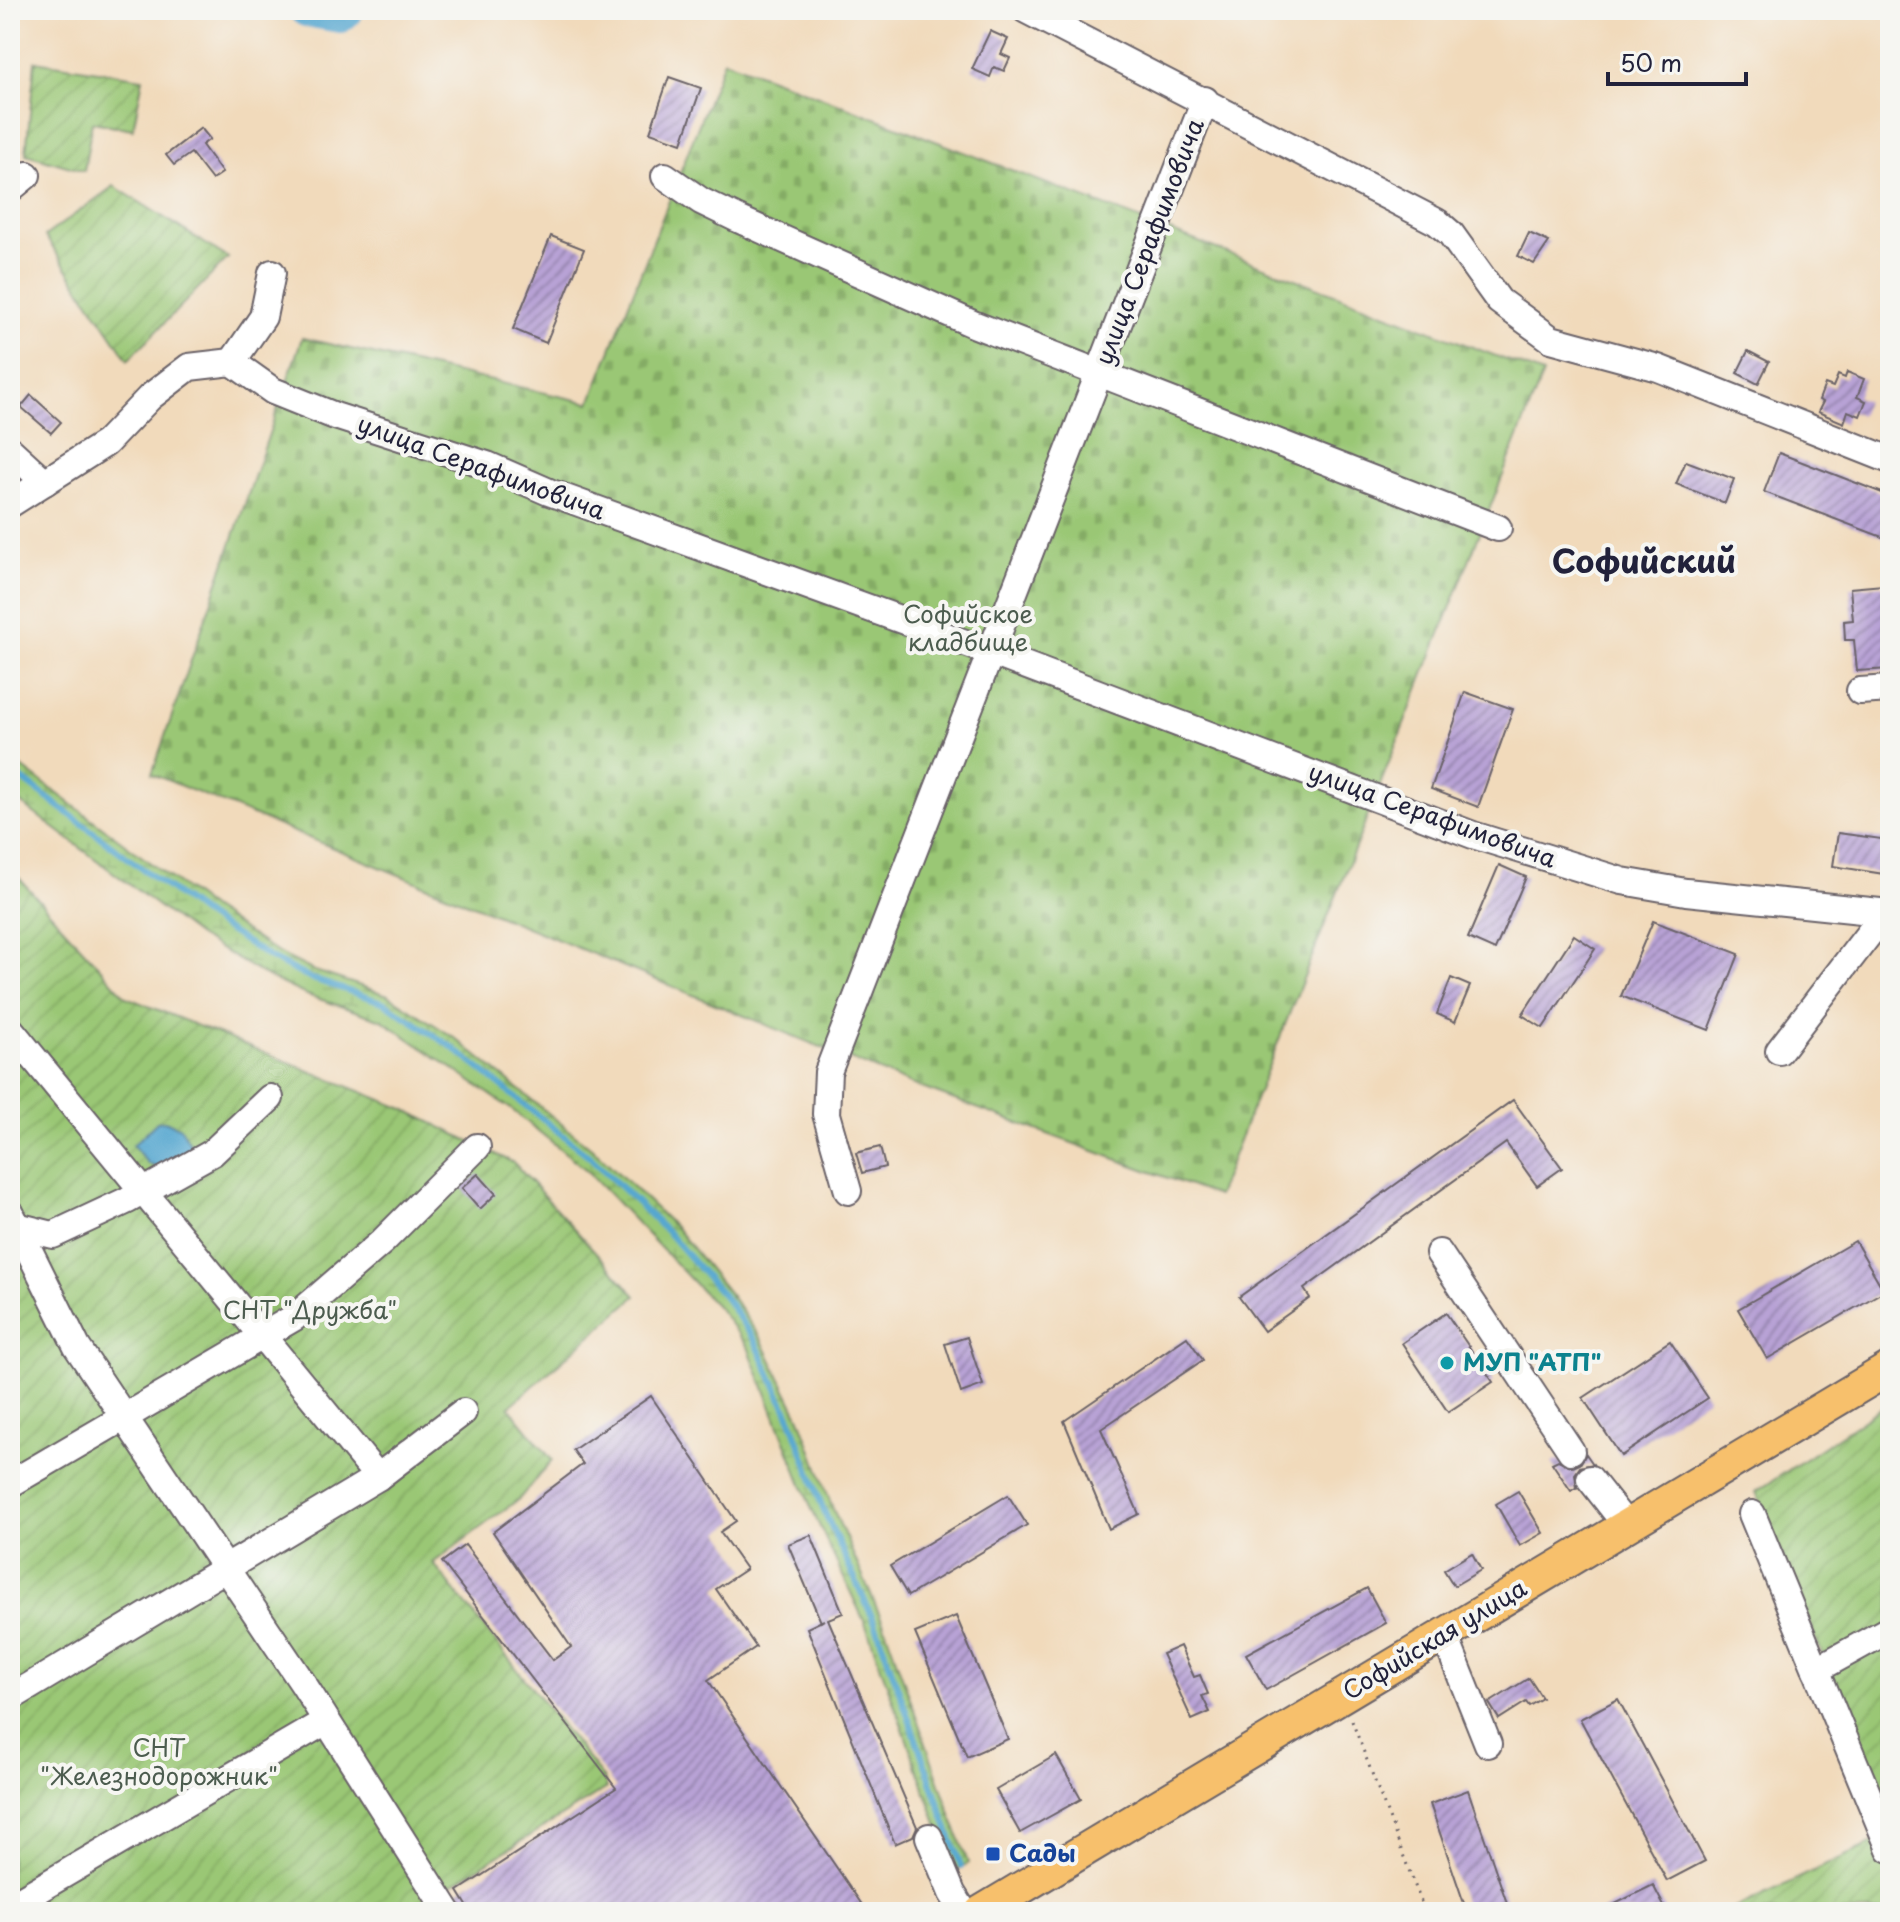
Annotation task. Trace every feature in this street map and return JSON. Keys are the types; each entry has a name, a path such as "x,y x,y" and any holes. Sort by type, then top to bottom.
{"main road":[{"name":"Софийская улица","path":"981,1912 1890,1368"}],"street":[{"name":"улица Серафимовича","path":"1026,10 1437,222 1451,234 1499,301 1551,339 1658,368 1890,460"},
{"name":"улица Серафимовича","path":"848,1191 826,1114 828,1072 1205,100"},
{"path":"665,176 701,201 738,219 973,324 1498,528"},
{"path":"10,504 106,443 150,397 189,367 232,362 263,317 272,273"},
{"name":"улица Серафимовича","path":"232,362 273,391 335,416 487,465 549,492 990,652 1473,835 1622,881 1686,892 1888,913"},
{"path":"10,450 45,482"},
{"path":"1860,691 1890,689"},
{"path":"1779,1051 1888,913"},
{"path":"10,1029 146,1190 378,1477"},
{"path":"12,1223 53,1235 146,1190 212,1153 270,1098"},
{"path":"10,1484 295,1317 382,1242 477,1147"},
{"path":"12,1223 77,1347 326,1721 448,1912"},
{"path":"1439,1253 1571,1451"},
{"path":"10,1698 378,1477 463,1412"},
{"path":"1590,1479 1627,1526"},
{"path":"1752,1514 1888,1836"},
{"path":"1816,1670 1890,1629"},
{"path":"1444,1634 1488,1744"},
{"path":"10,1906 326,1721"},
{"path":"929,1837 952,1893 964,1912"}],"path":[{"path":"1342,1695 1425,1912"}],"green space":[{"name":"Софийское кладбище","path":"724,60 1543,374 1217,1196 911,1084 152,774 302,338 590,403"},
{"path":"35,61 143,78 133,129 92,122 84,171 26,154"},
{"path":"114,186 228,258 128,360 45,236"},
{"path":"10,758 212,909 278,953 312,970 388,995 455,1038 595,1151 676,1228 761,1339 800,1418 833,1509 883,1622 968,1863 954,1871 865,1623 813,1512 748,1347 720,1310 584,1168 511,1109 382,1020 304,994 266,976 198,936 10,795"},
{"name":"СНТ \"Дружба\"","path":"10,868 126,997 404,1109 514,1163 636,1296 509,1407 552,1460 520,1498 433,1563 604,1779 607,1788 407,1912 10,1912"},
{"path":"1890,1402 1890,1820 1756,1492"},
{"path":"1890,1834 1890,1912 1727,1912 1879,1840"}],"water":[{"path":"165,1121 181,1128 193,1149 165,1170 148,1164 133,1145 157,1122"}],"building":[{"path":"990,31 1008,39 1001,54 1010,58 1004,71 994,67 990,77 972,69"},
{"path":"669,77 701,88 682,143 650,132"},
{"path":"201,128 210,139 202,145 222,173 212,180 191,153 174,165 166,155"},
{"path":"1529,233 1549,242 1534,264 1518,256"},
{"path":"551,236 584,249 546,343 513,329"},
{"path":"1748,351 1769,362 1758,384 1737,373"},
{"path":"1847,372 1864,379 1857,397 1866,401 1860,416 1848,411 1844,423 1818,412 1823,402 1819,400 1825,384 1833,387 1838,375 1845,378"},
{"path":"31,395 61,422 51,433 21,407"},
{"path":"1779,453 1890,496 1890,540 1764,492"},
{"path":"1686,461 1734,479 1725,503 1676,484"},
{"path":"1883,585 1890,669 1857,671 1854,640 1845,640 1844,621 1853,620 1850,588"},
{"path":"1465,692 1513,709 1478,807 1431,789"},
{"path":"1838,833 1889,840 1884,874 1833,866"},
{"path":"1499,865 1526,877 1495,950 1468,938"},
{"path":"1653,921 1739,954 1709,1030 1621,996"},
{"path":"1574,935 1595,949 1543,1028 1522,1015"},
{"path":"1451,978 1470,986 1455,1022 1437,1014"},
{"path":"1513,1100 1562,1168 1537,1186 1506,1143 1304,1289 1310,1298 1264,1331 1239,1297"},
{"path":"880,1147 885,1167 862,1173 856,1153"},
{"path":"478,1174 496,1194 480,1209 462,1188"},
{"path":"1855,1241 1884,1291 1767,1359 1738,1309"},
{"name":"МУП \"АТП\"","path":"1446,1313 1493,1382 1448,1412 1402,1343"},
{"path":"967,1337 983,1385 961,1393 945,1344"},
{"path":"1187,1337 1203,1360 1101,1429 1139,1514 1109,1529 1064,1421"},
{"path":"1670,1341 1708,1398 1621,1456 1583,1398"},
{"path":"651,1396 736,1521 720,1532 746,1569 716,1589 756,1647 708,1680 867,1912 471,1912 458,1891 616,1788 442,1562 465,1545 553,1660 571,1647 493,1532 583,1464 573,1450"},
{"path":"1586,1454 1593,1464 1580,1467 1575,1474 1577,1488 1571,1491 1552,1463 1558,1460 1573,1467 1580,1464"},
{"path":"1518,1491 1543,1533 1520,1546 1496,1504"},
{"path":"1008,1495 1027,1525 908,1596 890,1566"},
{"path":"811,1535 843,1613 828,1619 917,1827 913,1836 895,1844 807,1628 821,1622 788,1544"},
{"path":"1472,1553 1481,1570 1454,1586 1444,1570"},
{"path":"1367,1588 1386,1623 1266,1690 1246,1654"},
{"path":"956,1616 1008,1739 967,1757 915,1633"},
{"path":"1180,1646 1194,1677 1200,1675 1208,1694 1202,1696 1210,1712 1192,1720 1162,1654"},
{"path":"1529,1678 1542,1698 1529,1706 1526,1702 1499,1719 1489,1703"},
{"path":"1618,1699 1705,1861 1667,1881 1580,1719"},
{"path":"1056,1755 1081,1799 1020,1833 996,1790"},
{"path":"1468,1790 1510,1912 1467,1912 1430,1804"},
{"path":"1653,1885 1667,1912 1599,1912"}],"waterway":[{"path":"306,10 340,16 347,10"},
{"path":"10,770 207,917 272,959 309,978 385,1003 452,1047 590,1157 669,1234 727,1300 755,1341 792,1422 823,1509 875,1623 961,1866"}],"place":[{"name":"МУП \"АТП\"","path":"1447,1363"},
{"name":"Сады","path":"993,1854"}],"district":[{"name":"Софийский","path":"1644,562"}],"park label":[{"name":"СНТ \"Железнодорожник\"","path":"159,1763"}]}
